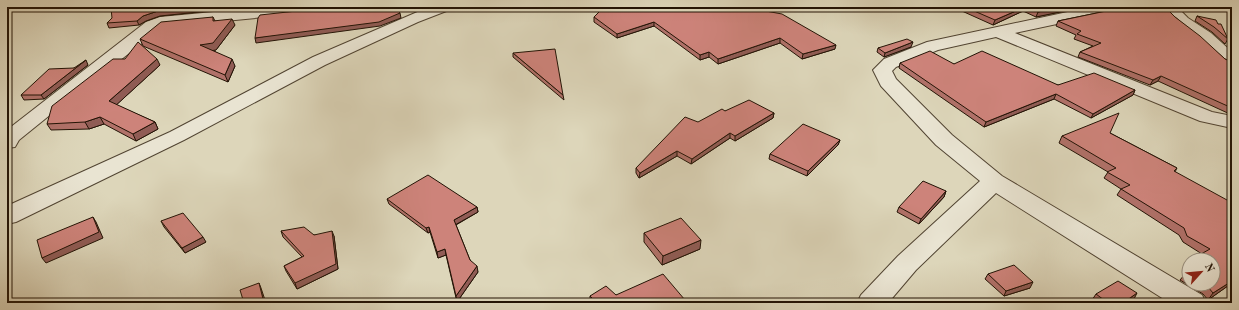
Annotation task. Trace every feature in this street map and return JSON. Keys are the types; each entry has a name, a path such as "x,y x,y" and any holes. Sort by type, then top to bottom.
{"street":[{"path":"7,142 18,131 59,98 108,62 152,26 160,22 316,7"},
{"path":"1113,7 933,46 890,62 882,70 888,82 944,140 994,181 1192,303"},
{"path":"1168,7 1182,21 1204,37 1232,62"},
{"path":"7,216 177,136 326,58 425,9"},
{"path":"997,32 1207,117 1232,122"},
{"path":"871,303 907,263 994,181"}],"building":[{"path":"204,7 158,11 143,16 137,21 107,23 112,18 111,8"},
{"path":"321,7 396,7 400,13 379,22 255,38 258,18 260,15 315,9"},
{"path":"604,7 744,7 782,14 836,45 803,54 780,38 718,59 709,52 700,55 654,22 617,34 594,17"},
{"path":"965,7 1025,7 995,20"},
{"path":"1026,7 1064,7 1038,12"},
{"path":"1120,7 1165,7 1225,59 1232,62 1232,108 1161,76 1153,80 1080,52 1101,43 1077,34 1081,31 1058,21"},
{"path":"1197,16 1216,20 1218,24 1221,24 1228,39 1214,27"},
{"path":"213,17 213,21 232,19 213,43 200,45 232,59 225,75 140,39 161,22"},
{"path":"907,39 913,42 885,53 878,48"},
{"path":"138,42 157,59 109,101 155,122 133,134 100,117 85,122 47,124 52,106 113,59 125,59"},
{"path":"555,49 563,95 513,53"},
{"path":"930,51 954,64 982,51 1058,85 1094,73 1135,90 1093,114 1056,94 986,122 900,63"},
{"path":"86,60 41,95 21,95 49,69 74,68"},
{"path":"749,100 774,113 735,136 730,133 692,159 677,151 640,173 636,168 685,117 698,122 722,109 725,111"},
{"path":"1119,113 1110,133 1177,168 1174,171 1227,200 1232,197 1232,281 1221,288 1221,252 1205,252 1210,249 1187,236 1184,228 1121,189 1130,185 1107,172 1116,168 1062,136"},
{"path":"803,124 840,140 808,171 770,154"},
{"path":"428,175 477,207 454,220 470,260 477,266 456,296 445,249 437,252 429,227 426,228 387,199"},
{"path":"923,181 946,191 921,219 899,207"},
{"path":"183,213 203,237 182,248 161,221"},
{"path":"93,217 99,232 42,258 37,240"},
{"path":"681,218 701,240 663,256 644,233"},
{"path":"304,227 314,235 332,231 336,264 295,283 284,266 304,256 281,231"},
{"path":"1014,265 1033,282 1006,291 988,274"},
{"path":"663,274 685,300 679,303 597,303 590,296 606,286 616,295"},
{"path":"1118,281 1137,293 1123,303 1108,303 1096,294"},
{"path":"259,283 264,303 244,303 240,290"}]}
